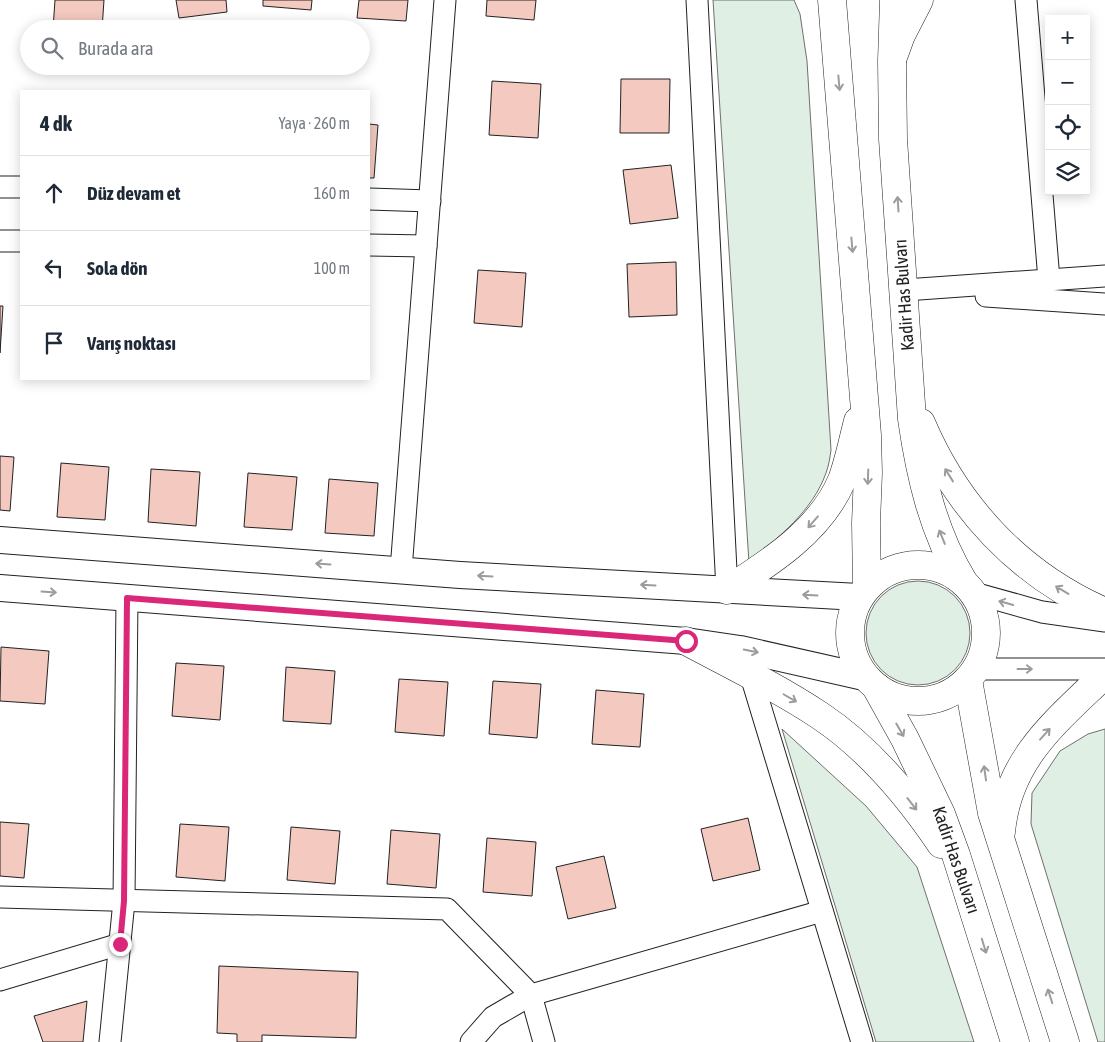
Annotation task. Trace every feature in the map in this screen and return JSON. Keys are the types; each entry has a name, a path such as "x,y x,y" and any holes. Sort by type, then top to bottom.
{"main road":[{"path":"821,0 835,42"},
{"path":"832,0 867,436 868,473 863,591"},
{"name":"Kadir Has Bulvarı","path":"894,0 892,61 893,139 912,402 918,457 931,509 953,565 968,587"},
{"path":"892,61 901,35 919,0"},
{"path":"727,590 785,549 815,521 830,501 842,480 865,398"},
{"path":"912,402 936,454 950,478 990,530 1024,564 1047,582 1105,612"},
{"path":"914,564 932,566 948,572 968,587 982,607 986,623 986,639 983,654 972,674 955,691 940,698 924,702 907,701 890,696 870,682 855,662 850,646 849,630 852,613 863,591 881,575 897,567 914,564"},
{"path":"686,641 820,716 870,756 911,801 929,825 965,884"},
{"path":"972,674 988,794 1000,841 1065,1042"},
{"path":"1000,841 1006,802 1022,764 1050,727 1105,674"},
{"name":"Kadir Has Bulvarı","path":"870,682 924,776 941,814 1015,1042"}],"street":[{"path":"401,570 445,0"},
{"path":"697,0 727,590"},
{"path":"1026,0 1049,280"},
{"path":"0,186 20,187"},
{"path":"370,199 430,201"},
{"path":"0,241 20,241"},
{"path":"370,246 426,246"},
{"path":"905,290 1105,276"},
{"path":"905,290 1105,304"},
{"path":"0,540 401,570 727,590 863,591"},
{"path":"968,587 1042,612 1087,620 1105,621"},
{"path":"0,588 686,641 740,649 870,682"},
{"path":"110,1042 124,901 127,598"},
{"path":"972,674 1105,668"},
{"path":"751,676 862,1042"},
{"path":"0,897 447,909 531,995 544,1042"},
{"path":"472,1042 493,1018 531,995 822,911"},
{"path":"0,980 120,944"}],"green space":[{"path":"713,0 794,0 800,14 807,61 831,450 826,473 812,500 794,523 749,563"},
{"path":"918,581 938,585 955,596 966,613 970,633 966,653 955,670 938,681 918,685 898,681 881,670 870,653 866,633 870,613 881,596 898,585"},
{"path":"782,729 866,806 917,867 974,1042 876,1042"},
{"path":"1105,729 1105,1042 1098,1042 1031,824 1032,793 1060,751 1088,734"}],"building":[{"path":"55,0 104,0 103,20 54,20"},
{"path":"176,0 226,0 227,12 179,18"},
{"path":"263,0 312,0 311,10 263,6"},
{"path":"359,0 408,0 406,21 357,18"},
{"path":"487,0 536,0 534,20 486,16"},
{"path":"621,79 670,79 669,133 620,133"},
{"path":"492,81 541,84 538,138 489,135"},
{"path":"370,124 378,125 374,178 370,178"},
{"path":"671,165 678,218 630,224 623,170"},
{"path":"676,262 677,315 629,317 627,264"},
{"path":"478,270 526,273 522,327 474,323"},
{"path":"0,306 3,306 0,353"},
{"path":"0,456 14,457 10,511 0,510"},
{"path":"61,463 109,467 105,520 57,517"},
{"path":"151,469 200,472 196,526 148,522"},
{"path":"248,473 297,477 292,530 244,527"},
{"path":"329,479 378,483 374,536 325,533"},
{"path":"1,647 49,651 45,704 0,701"},
{"path":"176,663 224,666 220,720 172,716"},
{"path":"286,667 335,671 331,724 283,721"},
{"path":"399,679 448,682 444,736 395,732"},
{"path":"493,681 541,684 537,738 489,734"},
{"path":"596,690 644,694 640,747 592,744"},
{"path":"748,818 760,870 713,881 701,829"},
{"path":"0,822 29,824 24,878 0,876"},
{"path":"180,824 229,827 225,881 176,877"},
{"path":"291,827 340,831 335,884 287,880"},
{"path":"391,830 440,834 436,888 387,884"},
{"path":"487,838 536,842 532,896 483,892"},
{"path":"604,856 616,908 568,919 556,867"},
{"path":"219,966 358,972 356,1038 262,1035 262,1042 237,1042 237,1034 217,1033"},
{"path":"87,1001 83,1042 43,1042 34,1016"}],"route":[{"path":"120,944 124,901 127,598 686,641"}]}
